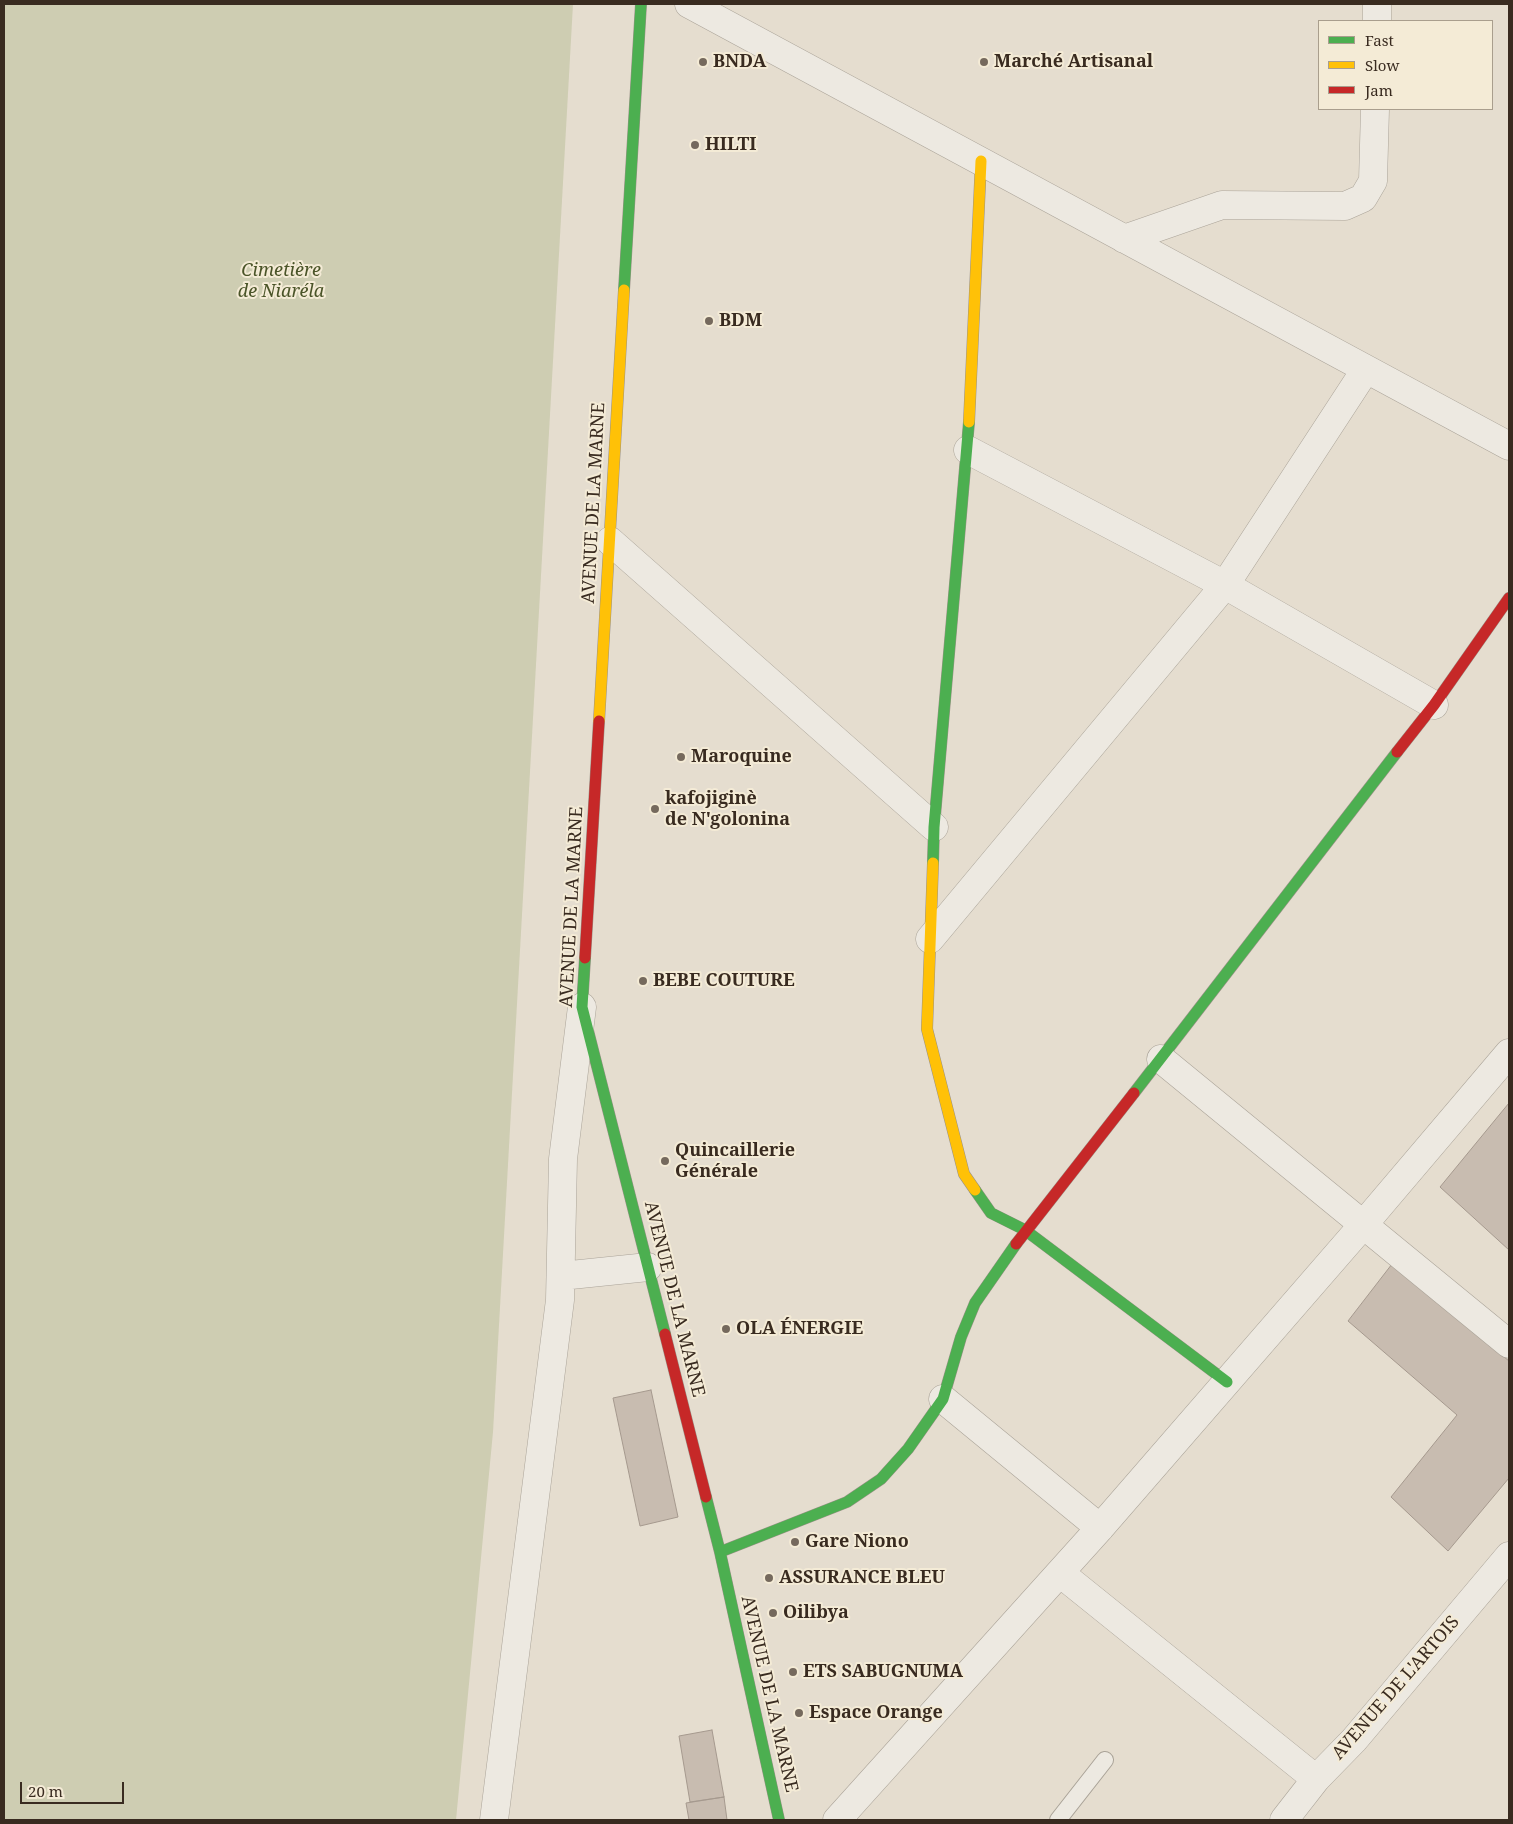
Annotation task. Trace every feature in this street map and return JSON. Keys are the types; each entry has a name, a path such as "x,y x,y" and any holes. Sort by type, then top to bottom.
{"street":[{"name":"AVENUE DE LA MARNE","path":"641,4 582,1007 720,1552 779,1820"},
{"path":"689,4 1509,446"},
{"path":"1377,4 1377,20"},
{"path":"1124,239 1222,205 1345,206 1363,198 1373,181 1375,110"},
{"path":"981,161 968,450 934,827 927,1029 964,1174 991,1213 1025,1230 1228,1382"},
{"path":"930,939 1225,585 1366,369"},
{"path":"968,450 1225,585 1434,705"},
{"path":"610,542 934,827"},
{"path":"720,1552 846,1502 882,1479 908,1450 943,1399 961,1337 975,1303 1025,1230 1161,1059 1434,705 1509,598"},
{"path":"494,1820 560,1300 563,1159 582,1007"},
{"path":"837,1820 1060,1573 1228,1382 1509,1053"},
{"path":"1161,1059 1509,1344"},
{"path":"561,1276 648,1267"},
{"path":"943,1399 1100,1528"},
{"name":"AVENUE DE L'ARTOIS","path":"1284,1820 1316,1779 1354,1740 1509,1556"},
{"path":"1060,1573 1316,1779"}],"lane":[{"path":"1058,1820 1105,1760"}],"green space":[{"name":"Cimetière de Niaréla","path":"4,4 573,4 493,1432 456,1820 4,1820"}],"building":[{"path":"1509,1103 1509,1250 1440,1187"},
{"path":"1392,1264 1509,1361 1509,1478 1448,1551 1391,1497 1457,1415 1348,1321"},
{"path":"651,1390 678,1517 640,1526 613,1398"},
{"path":"712,1730 724,1797 690,1802 679,1736"},
{"path":"724,1797 727,1820 689,1820 686,1803"}],"traffic: fast":[{"path":"624,290 641,4"},
{"path":"933,863 934,827 969,422"},
{"path":"1134,1093 1397,752"},
{"path":"585,958 582,1007 665,1334"},
{"path":"975,1190 991,1213 1025,1230 1227,1382"},
{"path":"720,1552 847,1502 881,1479 908,1449 943,1399 961,1337 975,1303 1016,1244"},
{"path":"706,1497 720,1552 779,1820"}],"traffic: slow":[{"path":"969,422 981,161"},
{"path":"599,721 624,290"},
{"path":"933,863 927,1029 964,1174 975,1190"}],"traffic: jam":[{"path":"1397,752 1434,705 1509,598"},
{"path":"585,958 599,721"},
{"path":"1016,1244 1134,1093"},
{"path":"665,1334 706,1497"}],"place":[{"name":"BNDA","path":"703,62"},
{"name":"Marché Artisanal","path":"984,62"},
{"name":"HILTI","path":"695,145"},
{"name":"BDM","path":"709,321"},
{"name":"Maroquine","path":"681,757"},
{"name":"kafojiginè de N'golonina","path":"655,809"},
{"name":"BEBE COUTURE","path":"643,981"},
{"name":"Quincaillerie Générale","path":"665,1161"},
{"name":"OLA ÉNERGIE","path":"726,1329"},
{"name":"Gare Niono","path":"795,1542"},
{"name":"ASSURANCE BLEU","path":"769,1578"},
{"name":"Oilibya","path":"773,1613"},
{"name":"ETS SABUGNUMA","path":"793,1672"},
{"name":"Espace Orange","path":"799,1713"}]}
